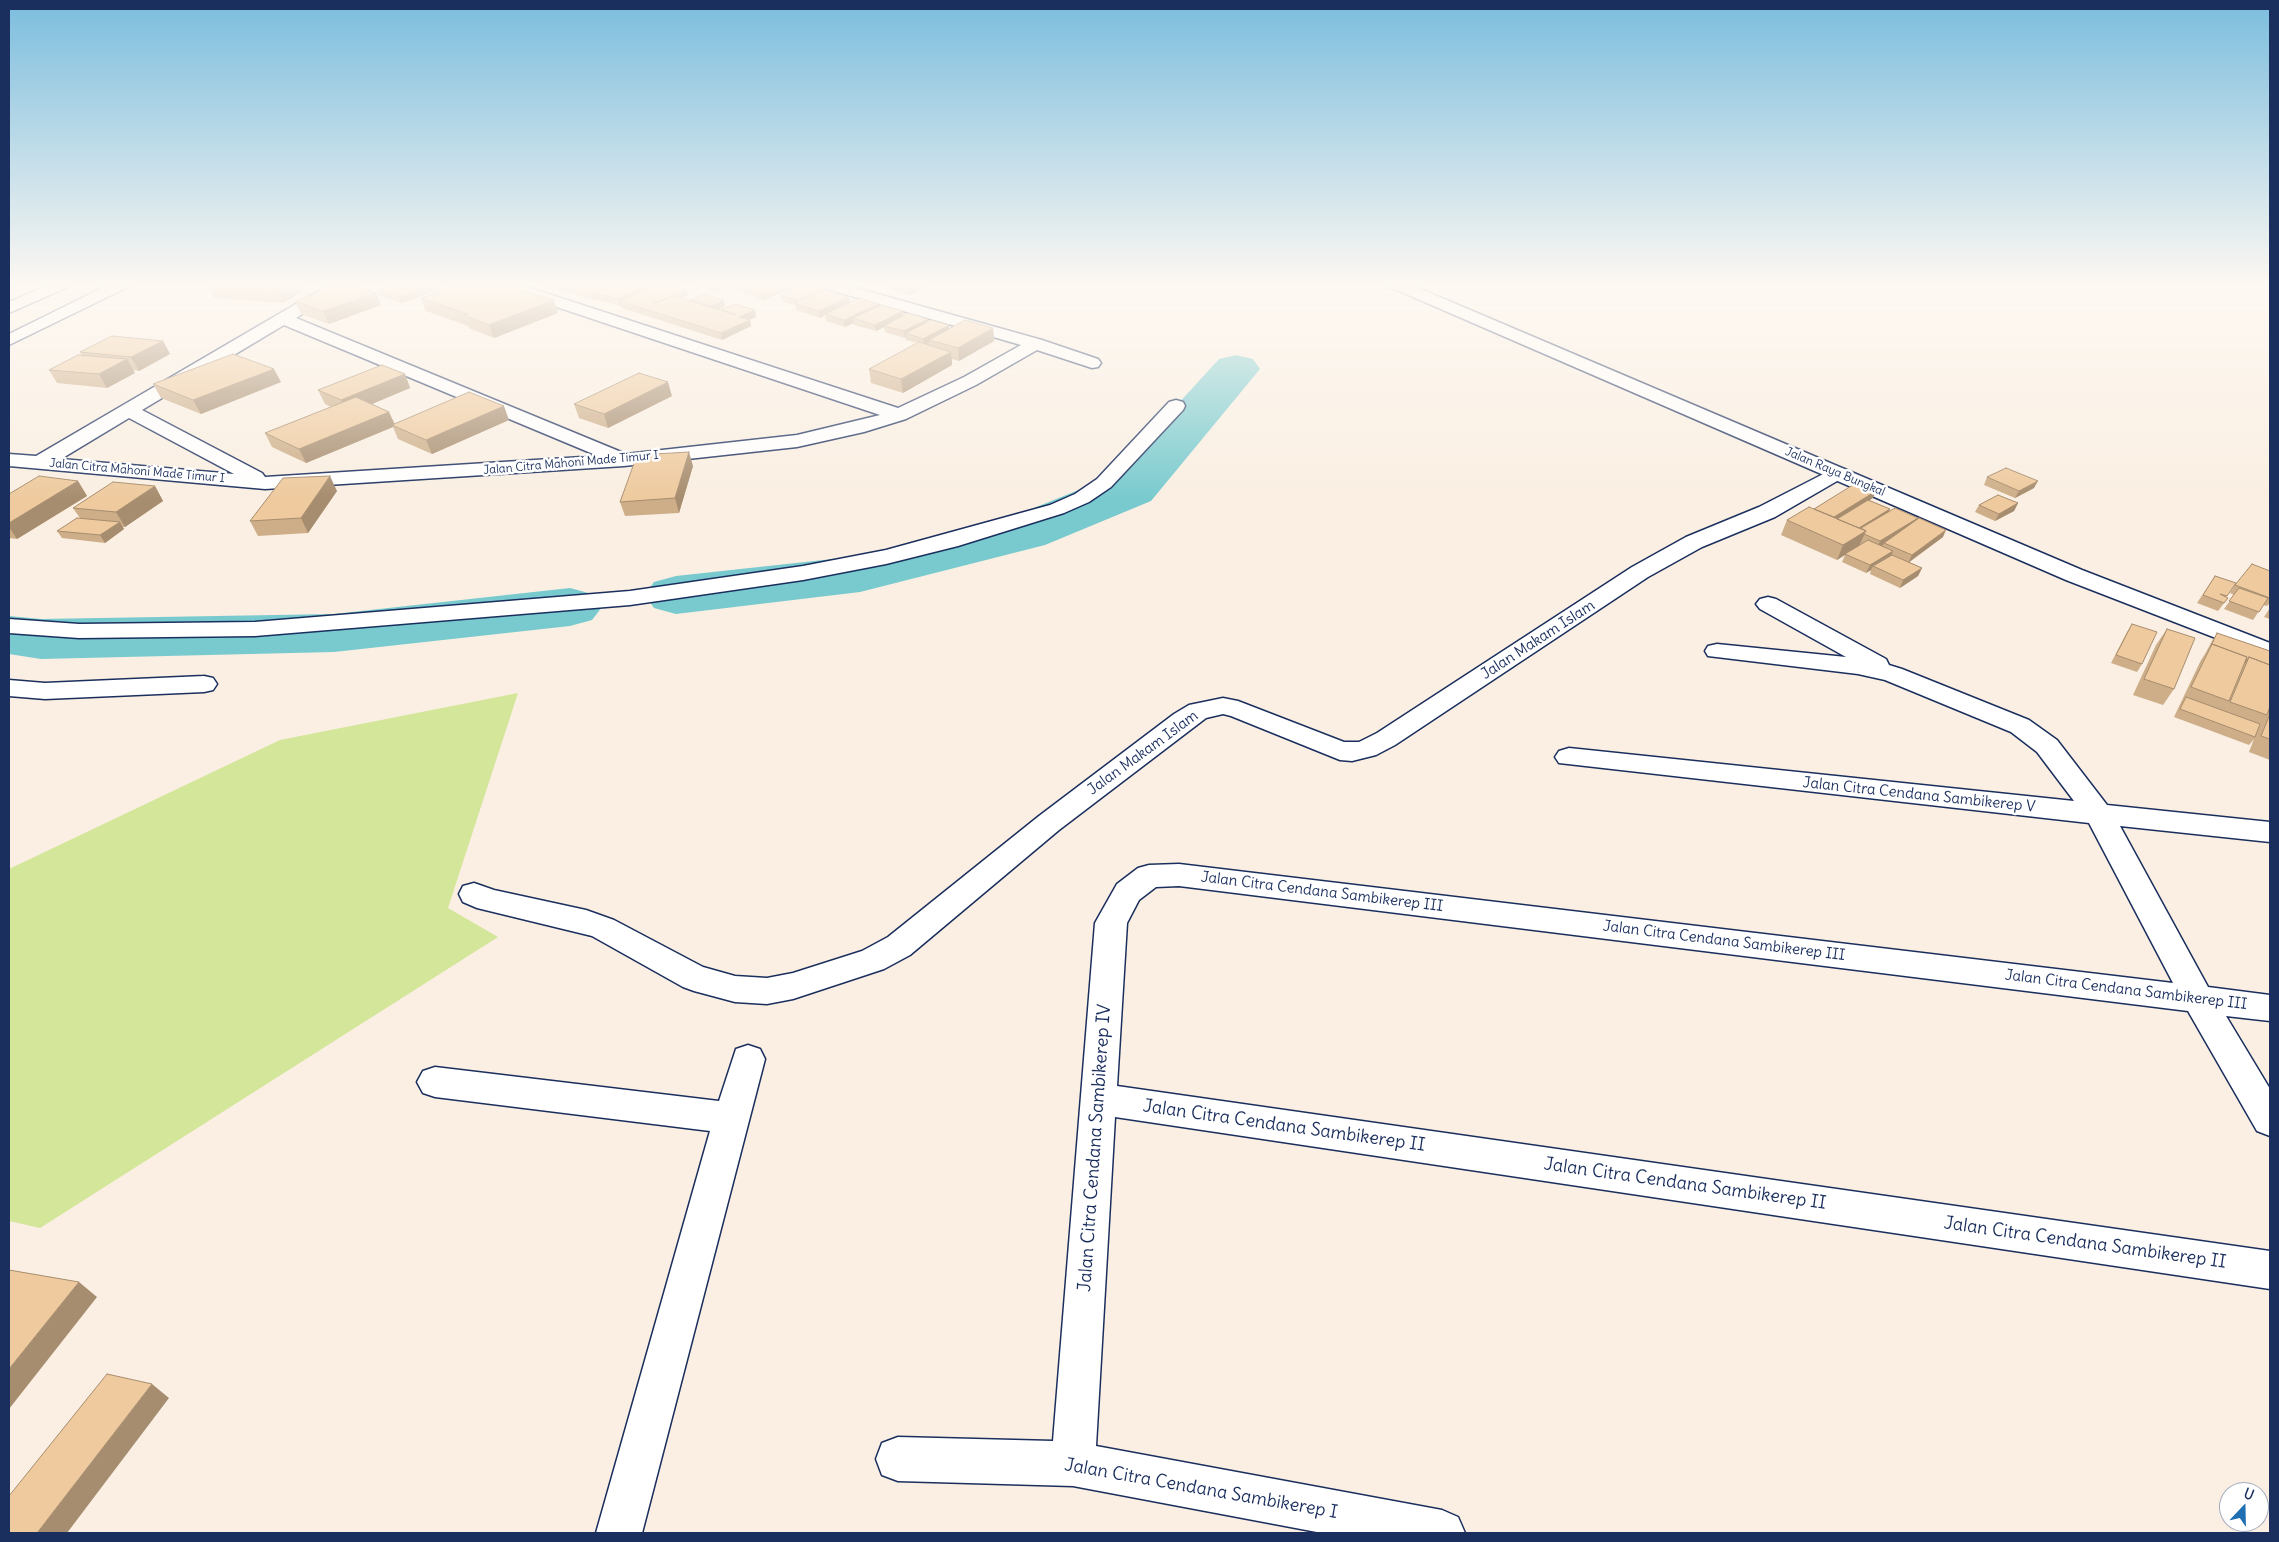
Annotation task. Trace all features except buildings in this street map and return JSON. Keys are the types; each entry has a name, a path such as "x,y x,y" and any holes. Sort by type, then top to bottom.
{"street":[{"path":"39,463 220,356"},
{"path":"374,356 624,460"},
{"path":"720,356 899,415"},
{"name":"Jalan Citra Mahoni Made Timur I","path":"9,460 265,482 400,476 624,460 797,441 856,428 899,415 970,381 1015,356"},
{"path":"1071,356 1092,363"},
{"name":"Jalan Raya Bungkal","path":"1564,356 2074,575 2270,652"},
{"path":"9,626 79,632 255,629 630,598 803,573 886,557 960,539 1032,518 1082,498 1104,483 1176,406"},
{"name":"Jalan Citra Mahoni Made Timur I","path":"130,410 265,482"},
{"name":"Jalan Makam Islam","path":"474,894 488,900 586,922 604,928 694,978 735,989 767,991 793,986 873,960 899,946 1049,823 1183,720 1198,711 1223,706 1238,709 1340,750 1352,752 1366,749 1386,739 1640,572 1694,542 1767,512 1837,473"},
{"path":"1768,604 1853,649 1893,674"},
{"path":"1717,651 1858,666 1893,674 2020,726 2047,746 2099,814 2198,999 2270,1120"},
{"path":"9,688 45,690 204,684"},
{"name":"Jalan Citra Cendana Sambikerep V","path":"1569,757 2270,832"},
{"name":"Jalan Citra Cendana Sambikerep III","path":"1178,875 2270,1008"},
{"name":"Jalan Citra Cendana Sambikerep IV","path":"1073,1464 1111,923 1128,892 1149,876 1178,875"},
{"path":"619,1533 748,1059"},
{"path":"435,1082 732,1118"},
{"name":"Jalan Citra Cendana Sambikerep II","path":"1099,1099 2270,1270"},
{"name":"Jalan Citra Cendana Sambikerep I","path":"898,1459 1073,1464 1442,1533"}],"green space":[{"path":"518,693 448,908 498,937 40,1228 9,1221 9,869 280,740"}],"waterway":[{"path":"676,595 860,574 1024,533 1131,489 1236,369"},
{"path":"9,635 41,639 334,633 570,607"}]}
